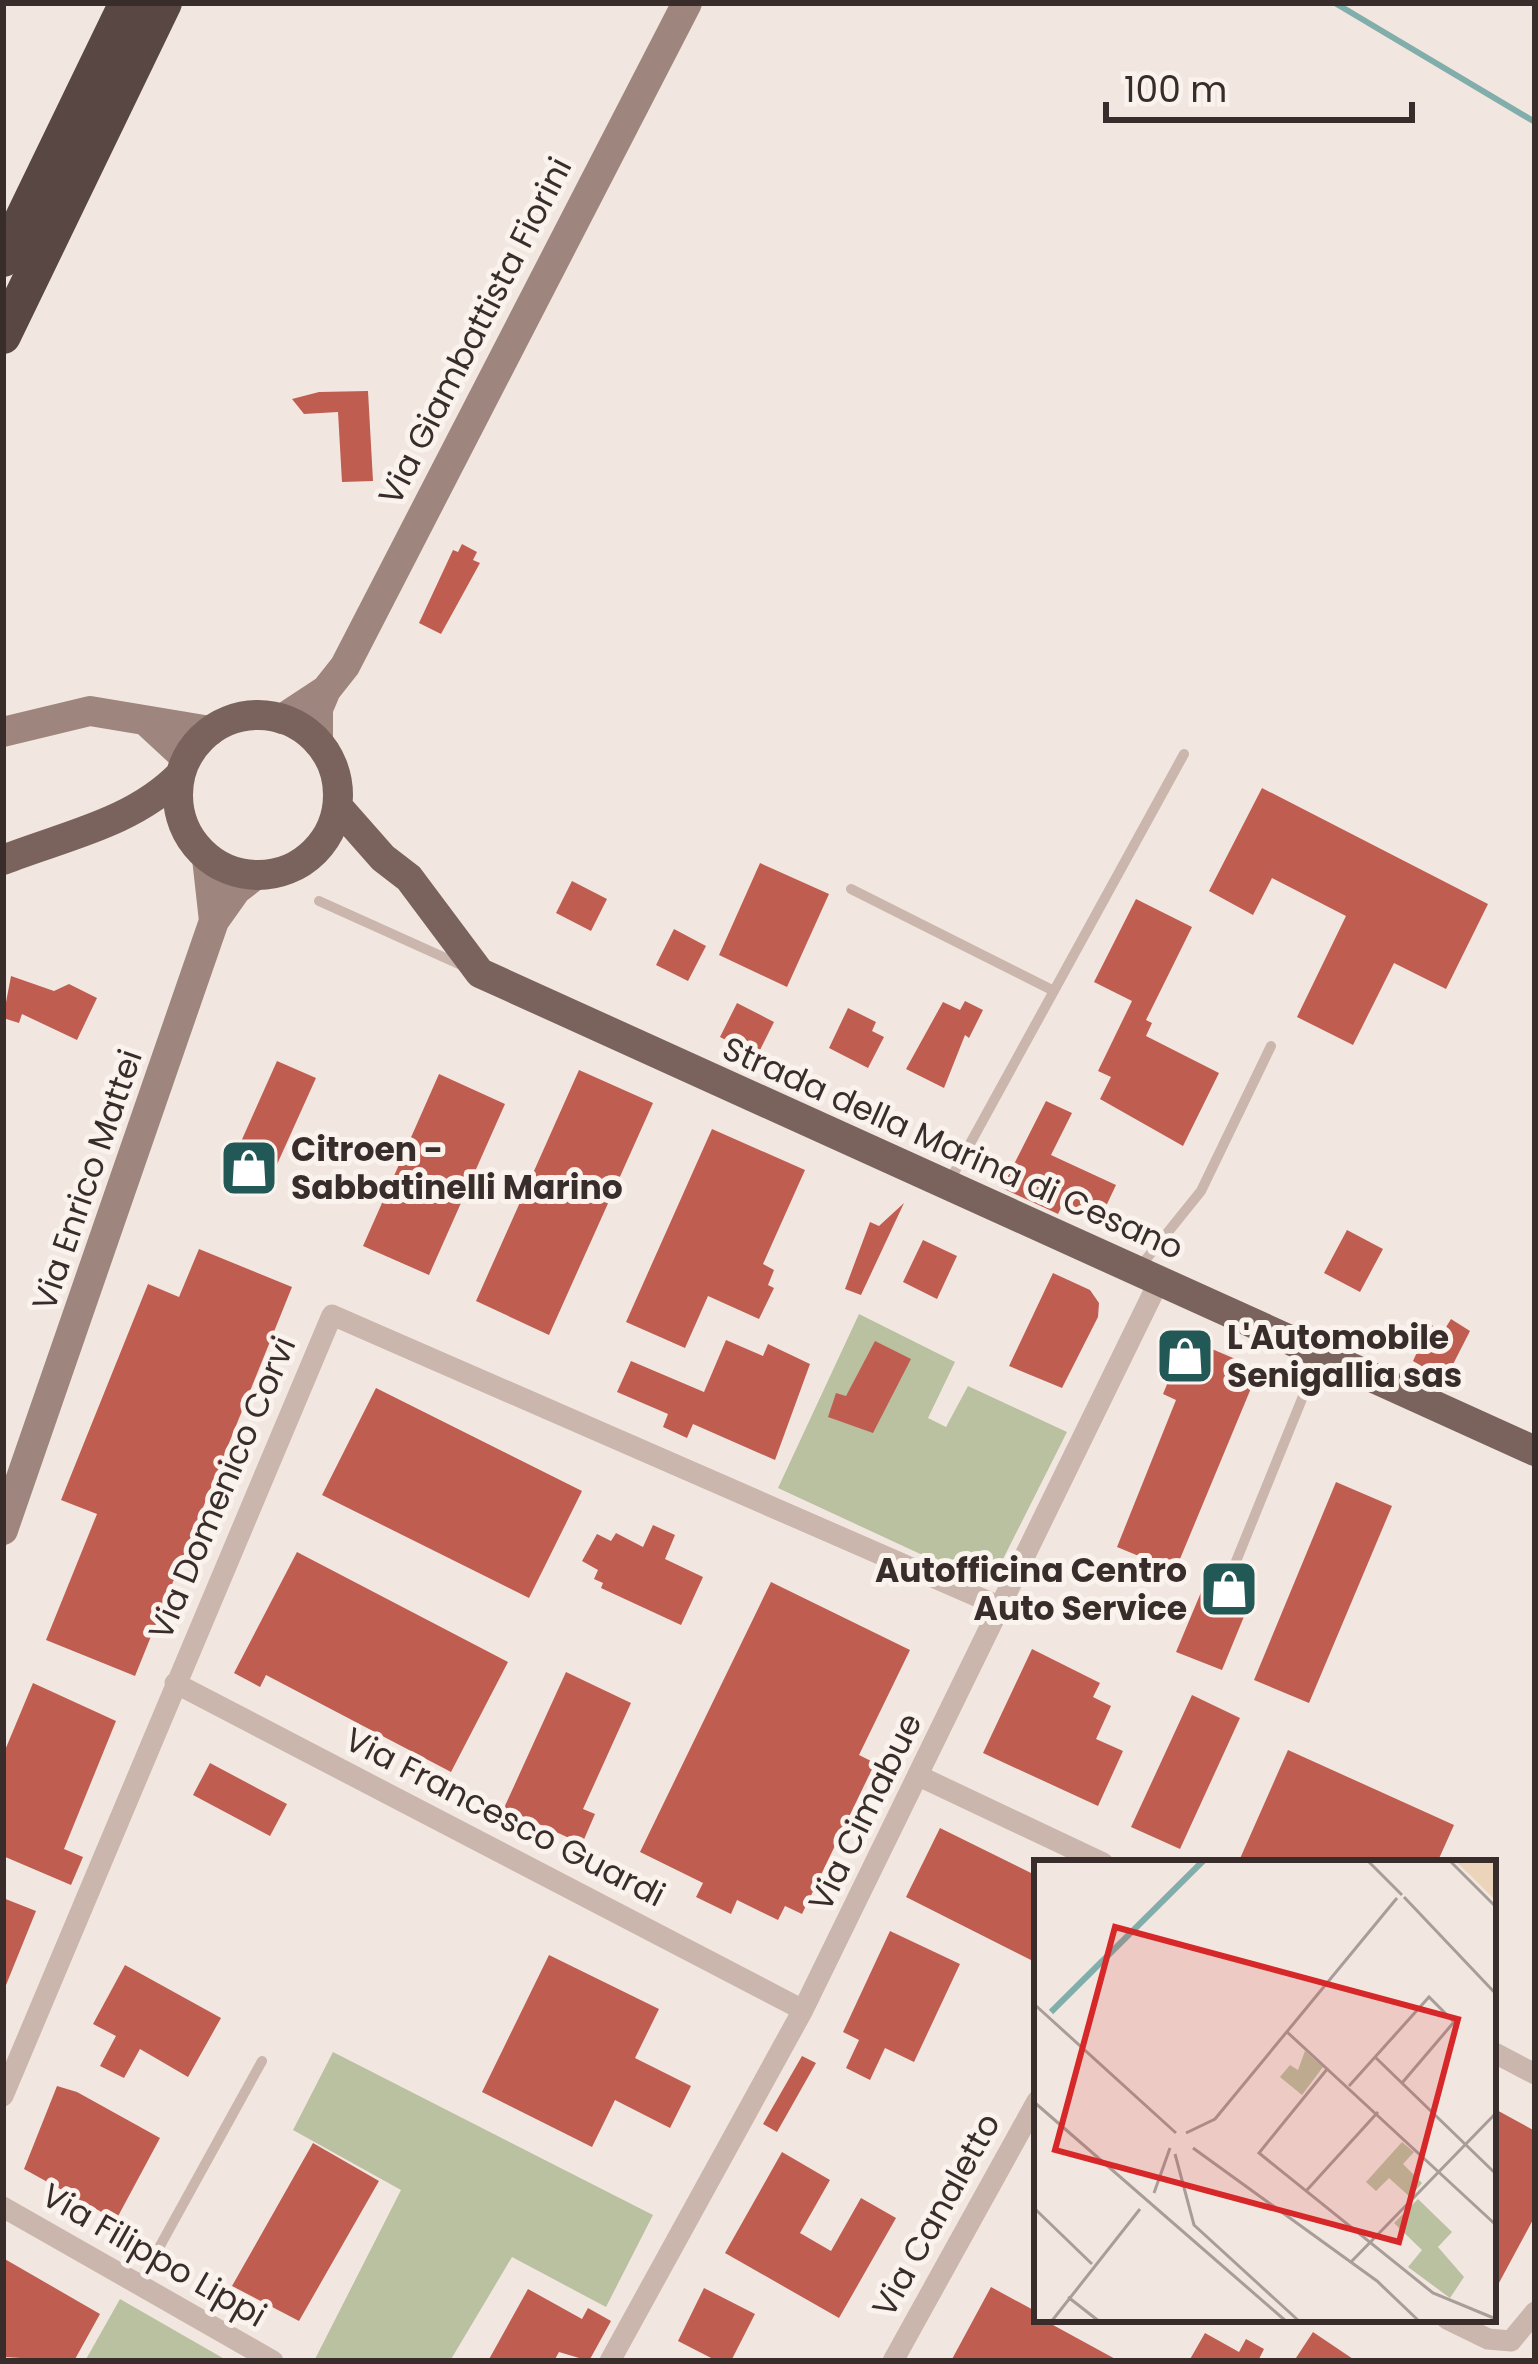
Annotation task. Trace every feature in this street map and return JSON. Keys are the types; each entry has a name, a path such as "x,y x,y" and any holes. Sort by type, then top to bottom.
{"highway":[{"path":"3,259 127,3"},
{"path":"3,336 164,3"}],"main road":[{"name":"Via Giambattista Fiorini","path":"318,742 319,709 326,690 345,666 687,3"},
{"name":"Via Giambattista Fiorini","path":"283,718 326,690"},
{"path":"3,732 90,711 210,730"},
{"path":"3,860 109,822 148,802 210,730 244,716 283,718 318,742 331,761 338,807 330,832 315,853 297,866 254,876 141,820 109,822"},
{"path":"143,718 183,766"},
{"path":"183,766 177,797 199,849"},
{"name":"Strada della Marina di Cesano","path":"338,807 383,858 409,878 481,973 1535,1451"},
{"name":"Via Enrico Mattei","path":"199,849 214,921"},
{"path":"315,853 383,858"},
{"name":"Via Enrico Mattei","path":"3,1530 214,921 236,890 254,876"}],"street":[{"name":"Via Cimabue","path":"610,2361 803,2010 921,1777 1148,1276"},
{"name":"Via Domenico Corvi","path":"3,2096 332,1315 1001,1607"},
{"name":"Via Francesco Guardi","path":"175,1683 803,2010"},
{"path":"921,1777 1096,1860"},
{"path":"1496,2054 1535,2074"},
{"name":"Via Canaletto","path":"893,2361 1034,2113"},
{"name":"Via Filippo Lippi","path":"3,2207 273,2361"},
{"path":"1453,2322 1488,2339 1511,2341 1535,2312"}],"lane":[{"path":"948,1185 1184,754"},
{"path":"851,889 1054,992"},
{"path":"320,902 481,973"},
{"path":"1148,1276 1202,1191 1271,1046"},
{"path":"1226,1586 1320,1354"},
{"path":"137,2287 262,2061"}],"green space":[{"path":"859,1314 955,1362 928,1418 946,1427 968,1386 1067,1432 995,1575 972,1578 778,1488"},
{"path":"333,2052 653,2215 606,2307 512,2257 450,2361 314,2361 401,2190 293,2130"},
{"path":"120,2299 228,2361 85,2361"}],"building":[{"path":"368,391 373,481 342,482 338,412 304,414 292,399 319,392"},
{"path":"462,544 477,552 473,560 480,563 441,634 419,623 453,550 458,552"},
{"path":"1262,788 1488,904 1446,989 1394,963 1353,1045 1297,1017 1346,916 1272,878 1253,915 1209,891"},
{"path":"760,863 829,894 787,987 719,955"},
{"path":"572,881 607,899 591,931 556,913"},
{"path":"1136,899 1192,927 1146,1020 1152,1023 1146,1036 1219,1073 1183,1146 1100,1099 1111,1077 1098,1071 1132,1001 1094,982"},
{"path":"674,929 706,946 688,981 656,965"},
{"path":"11,976 54,991 69,984 97,998 77,1040 22,1014 19,1023 3,1018"},
{"path":"965,1001 983,1010 969,1038 965,1035 944,1088 906,1069 943,1002 960,1010"},
{"path":"737,1003 774,1022 757,1056 720,1037"},
{"path":"848,1008 876,1022 872,1031 884,1037 868,1068 829,1048"},
{"path":"277,1061 316,1078 265,1191 227,1173"},
{"path":"579,1070 653,1103 549,1335 476,1301"},
{"path":"439,1074 505,1104 429,1275 363,1246"},
{"path":"1046,1101 1072,1113 1051,1155 1116,1185 1100,1219 1064,1202 1058,1214 1002,1188"},
{"path":"712,1129 805,1170 763,1264 774,1270 768,1285 774,1288 759,1319 708,1296 685,1348 626,1322"},
{"path":"904,1203 861,1295 845,1289 870,1222 879,1226"},
{"path":"1347,1230 1383,1249 1360,1292 1324,1273"},
{"path":"923,1240 957,1256 937,1299 903,1282"},
{"path":"199,1249 292,1287 135,1676 46,1640 97,1514 61,1500 148,1284 179,1297"},
{"path":"1053,1273 1090,1290 1099,1303 1098,1317 1062,1388 1009,1366"},
{"path":"1451,1319 1470,1331 1445,1380 1413,1361 1430,1324 1443,1332"},
{"path":"1186,1338 1259,1369 1175,1571 1117,1547 1176,1400 1163,1394"},
{"path":"726,1340 763,1356 768,1344 810,1364 775,1460 693,1424 687,1438 663,1427 668,1414 617,1392 631,1361 704,1392"},
{"path":"875,1341 911,1359 873,1433 828,1417 836,1393 846,1396"},
{"path":"376,1388 582,1491 529,1598 322,1495"},
{"path":"1336,1482 1392,1506 1309,1703 1254,1680"},
{"path":"653,1525 675,1535 665,1559 703,1577 681,1625 601,1588 603,1583 594,1579 598,1570 582,1561 597,1534 611,1541 616,1533 643,1547"},
{"path":"297,1552 508,1662 451,1772 266,1675 260,1687 234,1673"},
{"path":"1207,1578 1217,1582 1221,1594 1235,1590 1252,1597 1222,1670 1176,1652"},
{"path":"771,1582 910,1650 859,1755 875,1763 802,1914 785,1906 778,1920 737,1900 731,1914 696,1897 703,1883 640,1852"},
{"path":"1032,1649 1100,1683 1093,1697 1111,1706 1096,1739 1123,1751 1098,1806 983,1753"},
{"path":"566,1672 631,1703 583,1809 595,1814 582,1844 504,1808"},
{"path":"33,1683 116,1721 64,1849 83,1857 71,1885 3,1856 3,1755"},
{"path":"1192,1695 1240,1718 1180,1849 1131,1827"},
{"path":"1288,1750 1454,1825 1438,1860 1239,1860"},
{"path":"210,1763 287,1804 270,1836 193,1795"},
{"path":"940,1828 1034,1875 1034,1961 906,1897"},
{"path":"3,1898 36,1911 4,1990 3,1990"},
{"path":"890,1931 960,1964 914,2062 885,2048 870,2080 846,2068 859,2040 843,2032"},
{"path":"549,1955 659,2009 635,2058 691,2086 670,2128 615,2100 592,2147 482,2092"},
{"path":"125,1965 221,2018 188,2077 140,2049 124,2078 100,2066 116,2036 93,2024"},
{"path":"802,2056 816,2063 777,2132 763,2124"},
{"path":"57,2086 77,2092 160,2138 116,2220 24,2169"},
{"path":"1496,2110 1535,2131 1535,2216 1496,2288"},
{"path":"313,2143 379,2181 299,2321 232,2286"},
{"path":"782,2152 830,2180 800,2233 831,2251 861,2198 896,2218 839,2318 725,2253"},
{"path":"3,2258 100,2314 74,2361 3,2357"},
{"path":"991,2287 1034,2310 1034,2322 1054,2322 1119,2361 951,2361"},
{"path":"704,2288 755,2314 731,2361 717,2361 678,2341"},
{"path":"528,2289 582,2319 588,2308 611,2321 589,2361 559,2352 554,2361 488,2361"},
{"path":"1313,2332 1356,2361 1294,2361"},
{"path":"1205,2333 1239,2352 1246,2339 1264,2349 1258,2361 1189,2361"}],"waterway":[{"path":"1335,3 1535,122"}],"place":[{"name":"Citroen - Sabbatinelli Marino","path":"249,1168"},
{"name":"L'Automobile Senigallia sas","path":"1185,1356"},
{"name":"Autofficina Centro Auto Service","path":"1229,1589"}]}
